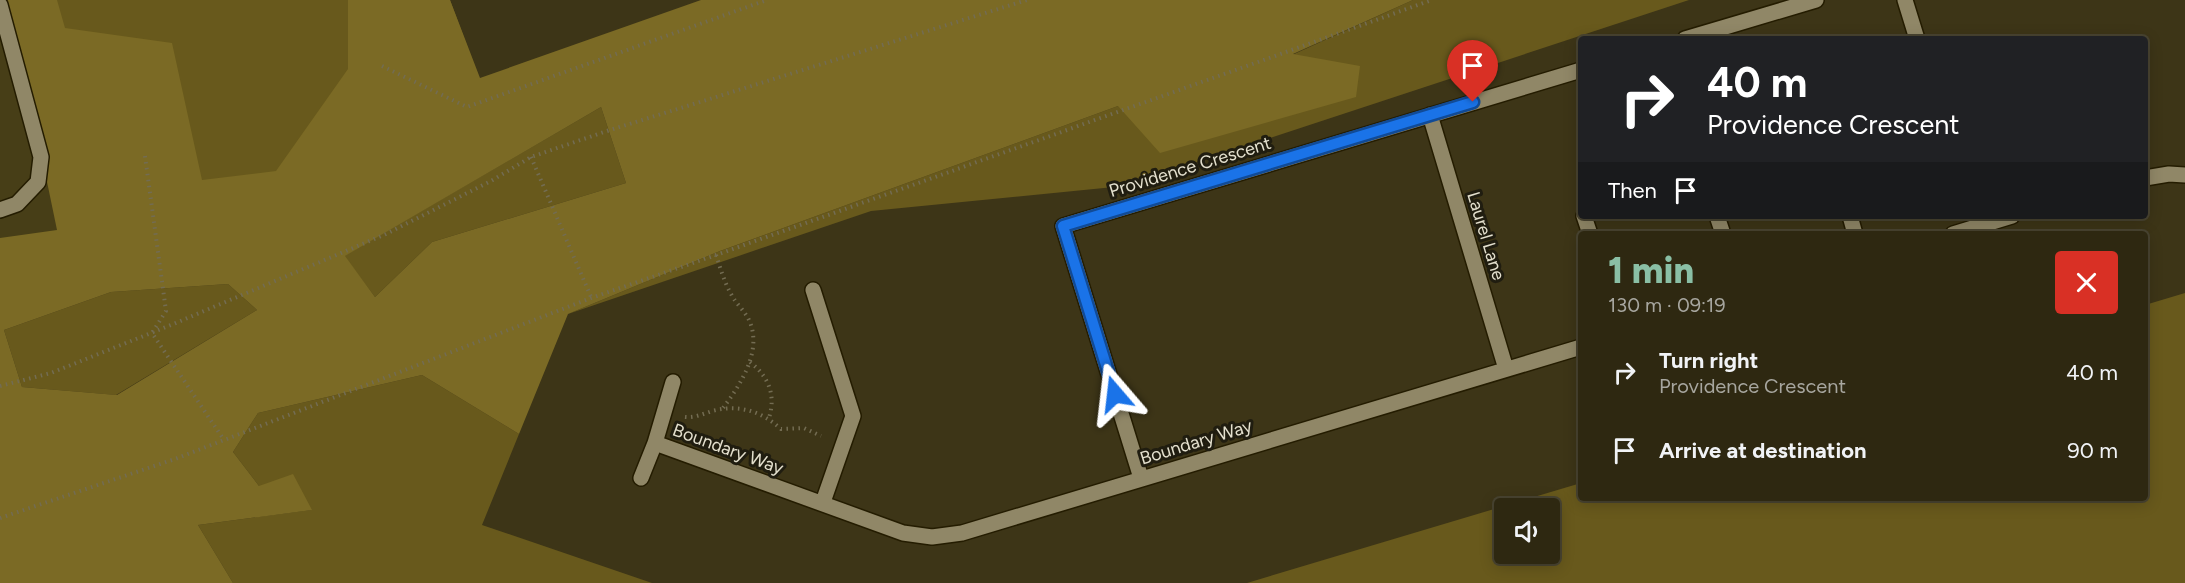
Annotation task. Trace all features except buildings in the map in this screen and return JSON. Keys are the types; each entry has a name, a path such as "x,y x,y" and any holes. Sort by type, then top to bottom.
{"street":[{"path":"1695,36 1816,0"},
{"path":"1905,0 1916,36"},
{"path":"0,5 4,34 41,157 38,182 17,204 0,210"},
{"name":"Providence Crescent","path":"1142,478 1063,226 1578,71"},
{"name":"Laurel Lane","path":"1430,115 1506,369"},
{"path":"2148,178 2169,174 2185,175"},
{"path":"1958,231 1971,222 1992,219"},
{"path":"813,290 853,416 823,502"},
{"name":"Boundary Way","path":"655,443 823,502 903,533 932,537 962,533 1578,348"},
{"name":"Boundary Way","path":"642,478 673,382"}],"path":[{"path":"382,66 467,107 767,0"},
{"path":"0,386 51,373 387,234 531,157 607,131 1028,0"},
{"path":"0,518 174,459 591,298 1432,0"},
{"path":"145,156 166,311 152,333"},
{"path":"531,157 591,298"},
{"path":"716,255 725,283 734,300 748,318 754,337 750,362 741,384 723,409"},
{"path":"152,333 224,440"},
{"path":"750,362 761,371 771,387 773,406 769,418"},
{"path":"664,410 687,418 723,409 744,408 769,418 781,429 804,428 843,446"}],"shaded area":[{"path":"0,0 53,0 137,257 0,309"},
{"path":"6,0 57,0 65,28 172,43 202,180 276,171 348,69 348,0 450,0 480,78 701,0 1413,0 1293,54 1360,66 1356,97 1160,153 1118,106 720,251 568,314 519,434 422,375 258,413 233,452 259,486 293,474 312,510 198,525 233,583 0,583 0,238 57,230 22,61","holes":["601,107 626,183 432,242 375,297 345,256","228,284 257,310 117,395 22,387 4,330 111,292"]},
{"path":"53,0 450,0 479,78 137,257"},
{"path":"1413,0 1689,0 1124,186 871,211 568,314 720,251 1118,106 1292,55"},
{"path":"601,107 626,183 432,242 375,297 344,256"},
{"path":"228,284 257,310 116,395 22,387 4,330 111,292"},
{"path":"2185,293 2185,583 1247,583 1494,509 1494,564 1560,564 1560,498 1531,498 1578,484 1578,501 2148,501 2148,304"},
{"path":"422,375 519,434 482,525 652,583 233,583 198,525 311,510 259,486 233,452 258,413"}],"route":[{"path":"1115,394 1063,226 1473,102"}]}
